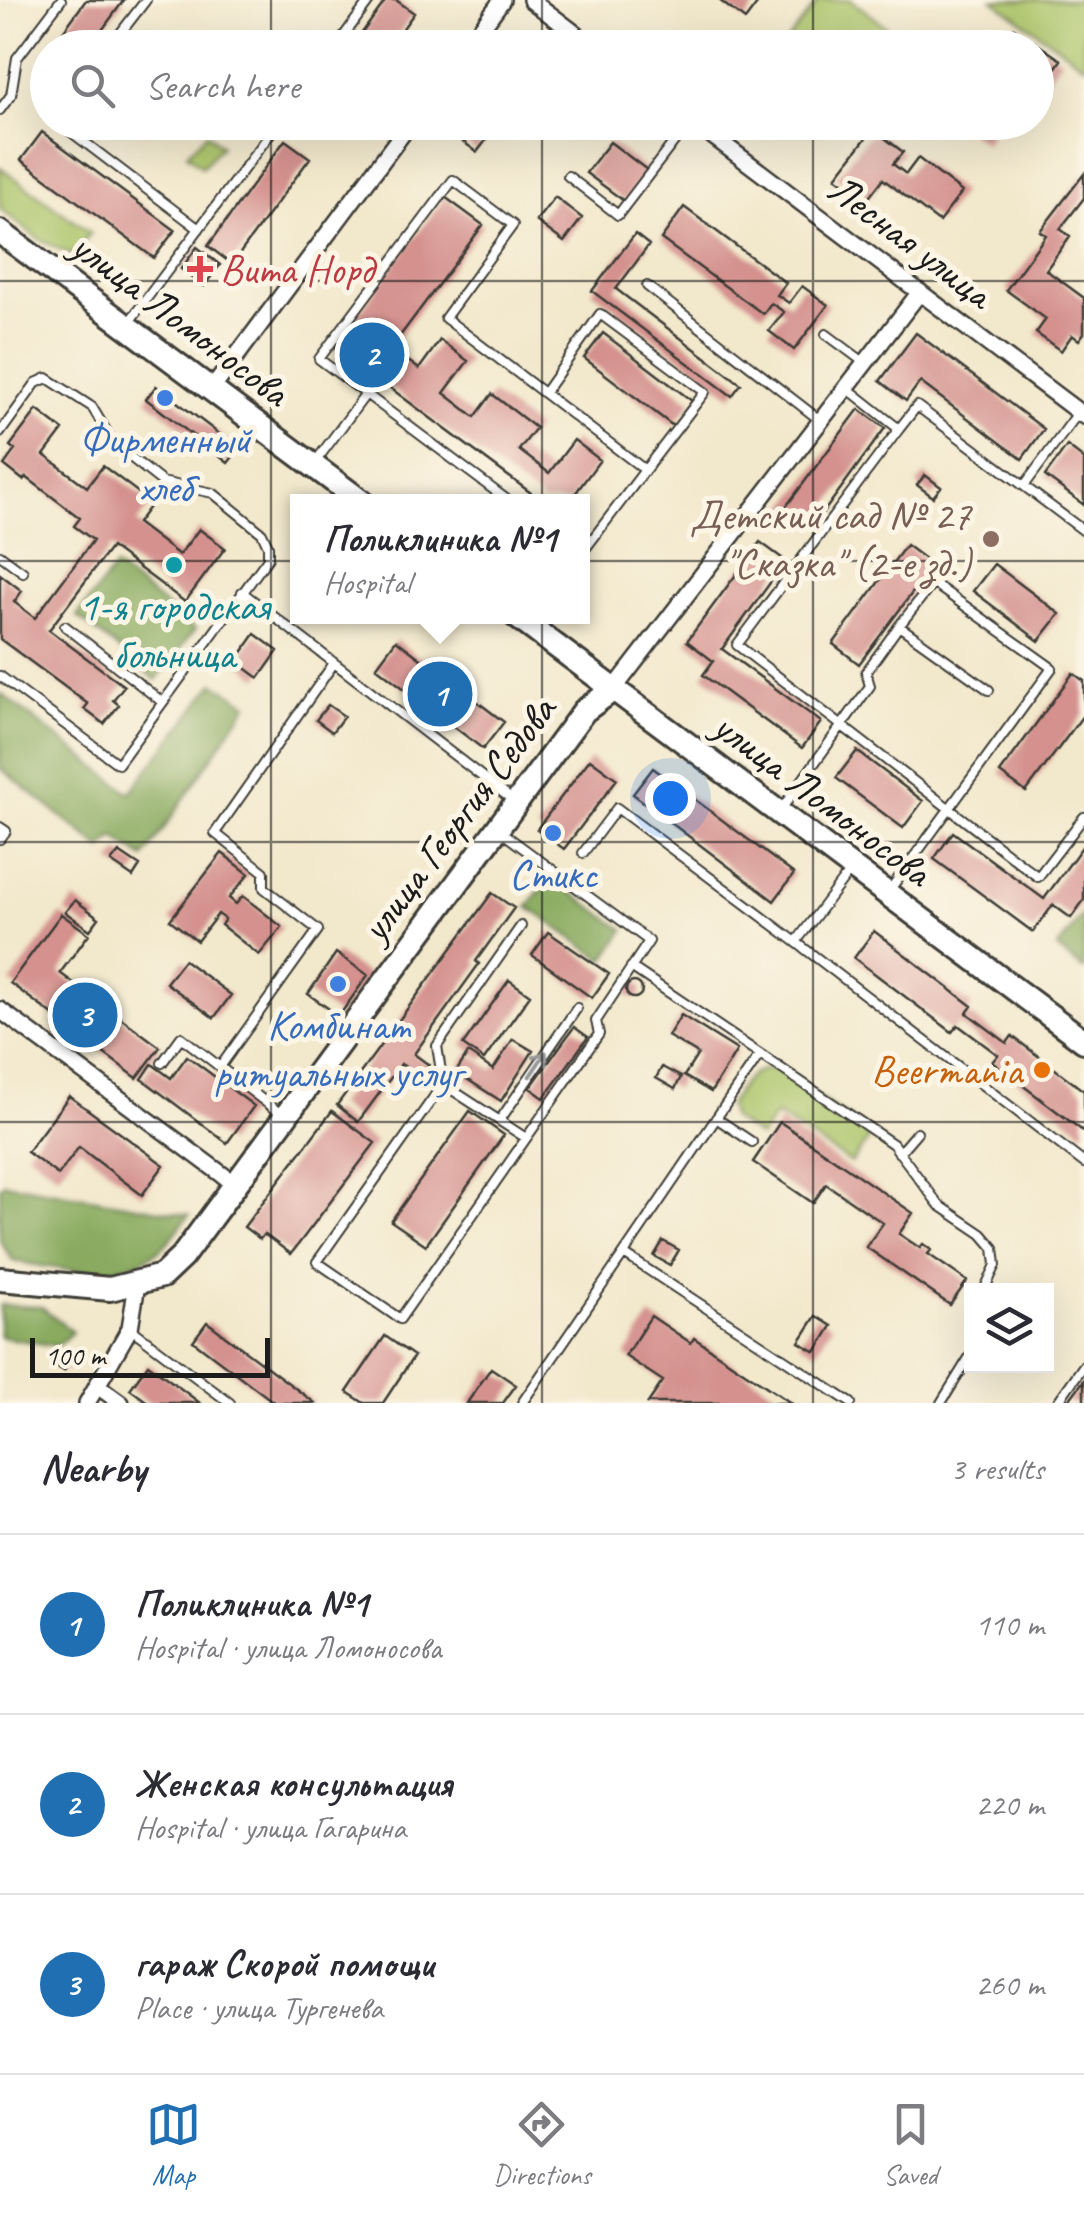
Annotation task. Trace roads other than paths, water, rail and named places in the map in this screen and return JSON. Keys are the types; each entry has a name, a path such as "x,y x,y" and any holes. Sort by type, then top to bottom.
{"main road":[{"name":"улица Ломоносова","path":"0,232 351,494"},
{"name":"улица Ломоносова","path":"531,624 1084,1041"},
{"name":"улица Георгия Седова","path":"137,1284 162,1276 182,1257 584,711 614,690"},
{"path":"0,1278 110,1289 137,1284"}],"street":[{"path":"480,30 502,0"},
{"path":"531,0 570,30"},
{"path":"212,389 398,140"},
{"name":"Лесная улица","path":"716,140 1082,414"},
{"name":"улица Георгия Седова","path":"614,690 920,292"},
{"path":"0,1010 235,1184"},
{"path":"87,1403 130,1328 137,1284"},
{"path":"98,1387 120,1403"}],"lane":[{"path":"38,30 61,0"},
{"path":"123,30 146,0"},
{"path":"348,30 370,0"},
{"path":"0,110 11,95 17,58 30,41"},
{"path":"82,140 199,230"},
{"path":"127,326 266,140"},
{"path":"568,176 618,215 678,140"},
{"path":"499,494 319,359 453,180 513,225 445,318 644,470"},
{"path":"647,286 822,421"},
{"path":"546,392 600,314 704,392 590,542"},
{"path":"826,334 866,363"},
{"path":"0,434 36,383 47,378 58,382 92,406 114,444 137,464 162,482 213,493 262,533 268,546 268,558 118,764 0,676"},
{"path":"847,388 900,429"},
{"path":"313,465 366,394"},
{"path":"1084,530 917,406 737,645 1038,877 1084,816"},
{"path":"1024,486 1082,414"},
{"path":"0,555 22,572"},
{"path":"778,814 870,686 866,672 932,583 1052,668 886,894"},
{"path":"242,592 515,802"},
{"path":"65,626 160,702"},
{"path":"899,626 989,690"},
{"path":"220,1066 318,930 264,888 264,872 215,833 334,663"},
{"path":"583,853 617,808 1084,1163"},
{"path":"0,827 6,831 0,839"},
{"path":"496,828 649,941 596,1021"},
{"path":"796,942 851,869"},
{"path":"500,1120 576,1007 596,1021 599,1034 400,1318 317,1262 443,1084 438,1046 522,926"},
{"path":"632,966 860,1120 899,1153 939,1206 982,1234 994,1248 996,1264 987,1283"},
{"path":"162,1062 181,1037 285,1117"},
{"path":"522,1403 760,1054"},
{"path":"443,1084 526,1138"},
{"path":"716,1118 752,1142"},
{"path":"899,1153 917,1132"},
{"path":"624,1254 851,1403"},
{"path":"130,1328 230,1403"},
{"path":"940,1403 964,1365"},
{"path":"1057,1403 1084,1365"}],"place":[{"name":"Вита Норд","path":"200,269"},
{"name":"Женская консультация","path":"372,355"},
{"name":"Фирменный хлеб","path":"165,398"},
{"name":"Детский сад № 27 \"Сказка\" (2-е зд.)","path":"991,539"},
{"name":"1-я городская больница","path":"174,565"},
{"name":"Поликлиника №1","path":"440,694"},
{"name":"Стикс","path":"553,833"},
{"name":"Комбинат ритуальных услуг","path":"338,984"},
{"name":"гараж Скорой помощи","path":"85,1015"},
{"name":"Beermania","path":"1042,1070"}]}
